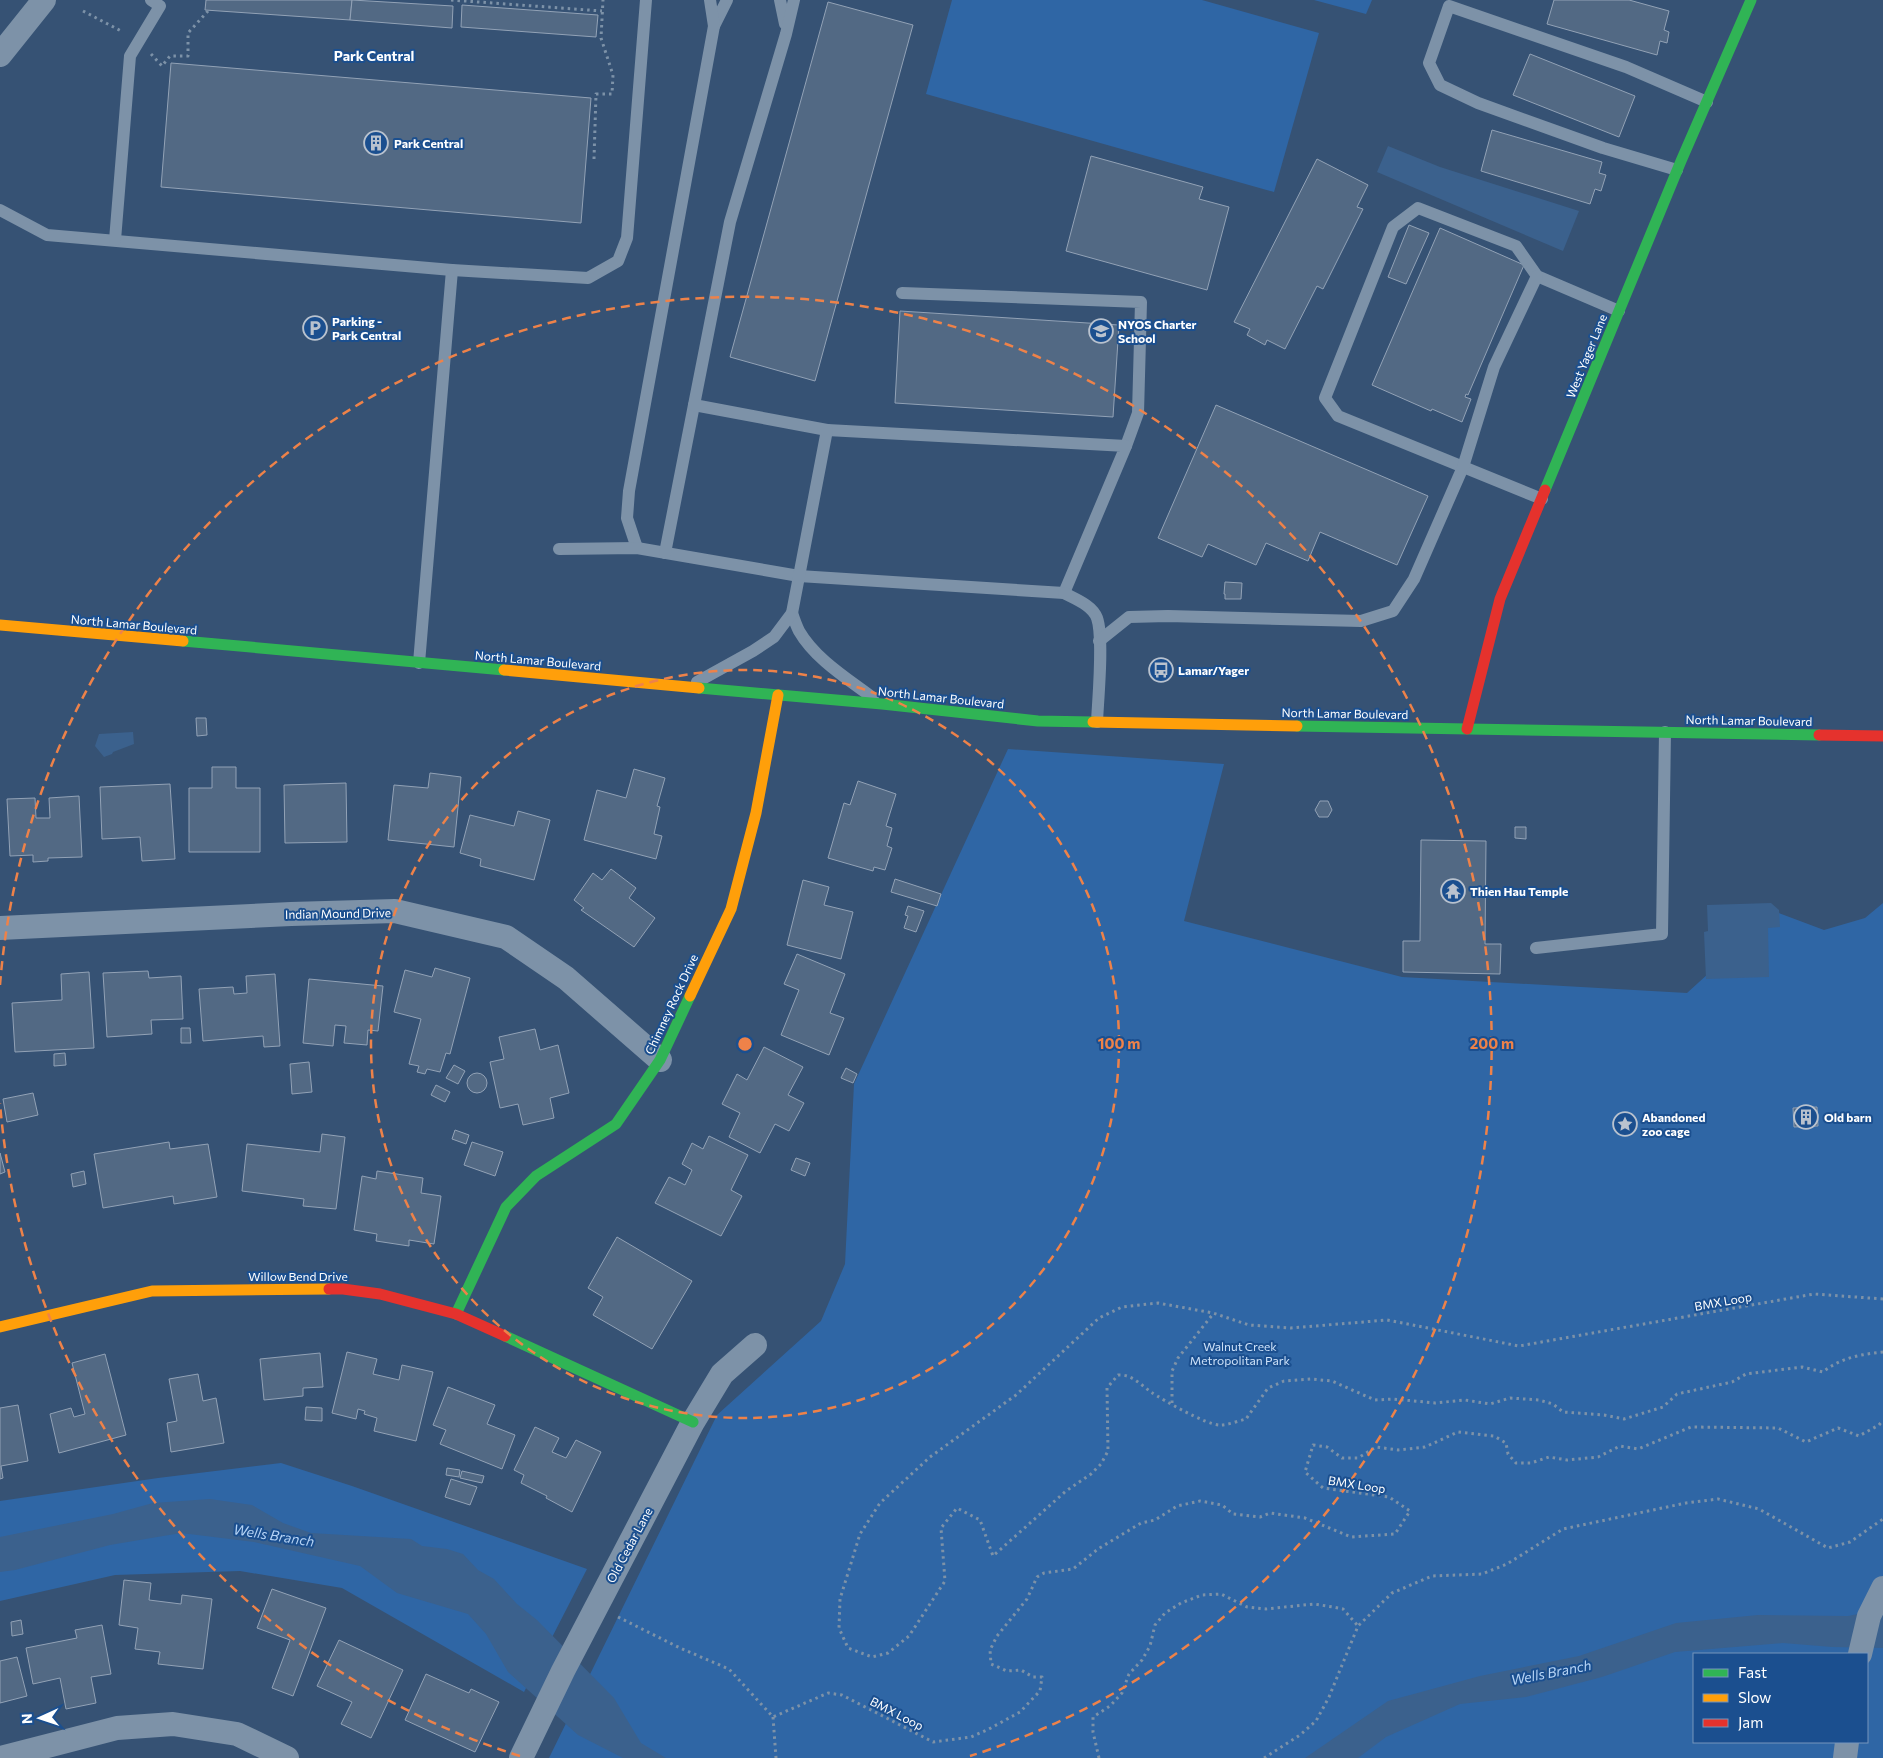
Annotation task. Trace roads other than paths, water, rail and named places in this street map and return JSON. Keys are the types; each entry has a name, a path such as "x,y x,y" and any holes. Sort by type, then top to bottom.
{"main road":[{"name":"West Yager Lane","path":"1467,729 1500,599 1677,170 1751,0"},
{"name":"North Lamar Boulevard","path":"0,625 882,704 1038,721 1883,736"},
{"name":"Chimney Rock Drive","path":"456,1314 506,1207 536,1176 616,1124 660,1060 731,909 756,813 778,695"},
{"name":"Willow Bend Drive","path":"0,1327 152,1291 343,1288 380,1294 456,1314 694,1422"}],"street":[{"path":"0,54 44,0"},
{"name":"Indian Mound Drive","path":"0,928 291,914 395,912 506,936 566,978 660,1060"},
{"name":"Old Cedar Lane","path":"521,1758 563,1671 694,1422 722,1374 755,1345"},
{"path":"1860,1653 1869,1616 1883,1588"},
{"path":"1,1758 117,1728 173,1724 237,1734 287,1758"},
{"path":"1845,1758 1847,1743"}],"lane":[{"path":"0,210 47,235 452,270 588,278 618,261 627,238 646,0"},
{"path":"710,0 714,26"},
{"path":"637,548 627,518 629,491 714,26 727,0"},
{"path":"780,0 786,34"},
{"path":"665,553 730,222 786,34 794,0"},
{"path":"115,240 130,56 158,2"},
{"path":"1677,170 1603,148 1478,103 1440,85 1429,63 1450,6 1626,67 1707,102"},
{"path":"1542,499 1338,416 1325,398 1393,227 1418,208 1516,246 1538,276 1619,311"},
{"path":"419,663 452,270"},
{"path":"1099,641 1129,617 1168,616 1361,621 1393,611 1414,579 1463,467 1494,367 1538,276"},
{"path":"902,293 1141,302 1138,413 1064,593"},
{"path":"694,404 826,430 1126,446"},
{"path":"687,687 754,651 774,637 792,613 826,430"},
{"path":"559,549 637,548 799,576 1064,593 1082,602 1096,618 1099,641 1097,722"},
{"path":"792,613 799,631 820,656 882,704"},
{"path":"1536,948 1662,934 1666,732"}],"water":[{"path":"1388,146 1440,167 1579,211 1563,251 1377,172"},
{"path":"133,732 134,744 104,757 95,746 99,734"},
{"path":"1771,903 1779,910 1780,927 1768,928 1769,977 1706,979 1704,932 1708,931 1707,905"},
{"name":"Wells Branch","path":"210,1499 252,1505 283,1523 311,1533 411,1539 422,1546 447,1549 463,1554 478,1570 494,1579 517,1604 537,1620 614,1698 641,1743 666,1758 623,1758 578,1735 508,1672 486,1634 468,1614 397,1593 360,1566 254,1542 181,1533 110,1545 15,1570 0,1572 0,1537 113,1514 153,1503"},
{"name":"Wells Branch","path":"1883,1609 1883,1648 1832,1647 1783,1643 1675,1652 1602,1677 1526,1697 1460,1704 1386,1737 1358,1758 1305,1758 1388,1701 1480,1676 1579,1656 1676,1623 1758,1615 1848,1616"}],"place":[{"name":"Park Central","path":"376,143"},
{"name":"Parking - Park Central","path":"315,328"},
{"name":"NYOS Charter School","path":"1101,331"},
{"name":"Lamar/Yager","path":"1161,670"},
{"name":"Thien Hau Temple","path":"1453,891"},
{"name":"Old barn","path":"1806,1117"},
{"name":"Abandoned zoo cage","path":"1625,1124"}],"district":[{"name":"Park Central","path":"374,55"}],"park label":[{"name":"Walnut Creek Metropolitan Park","path":"1240,1353"}]}
